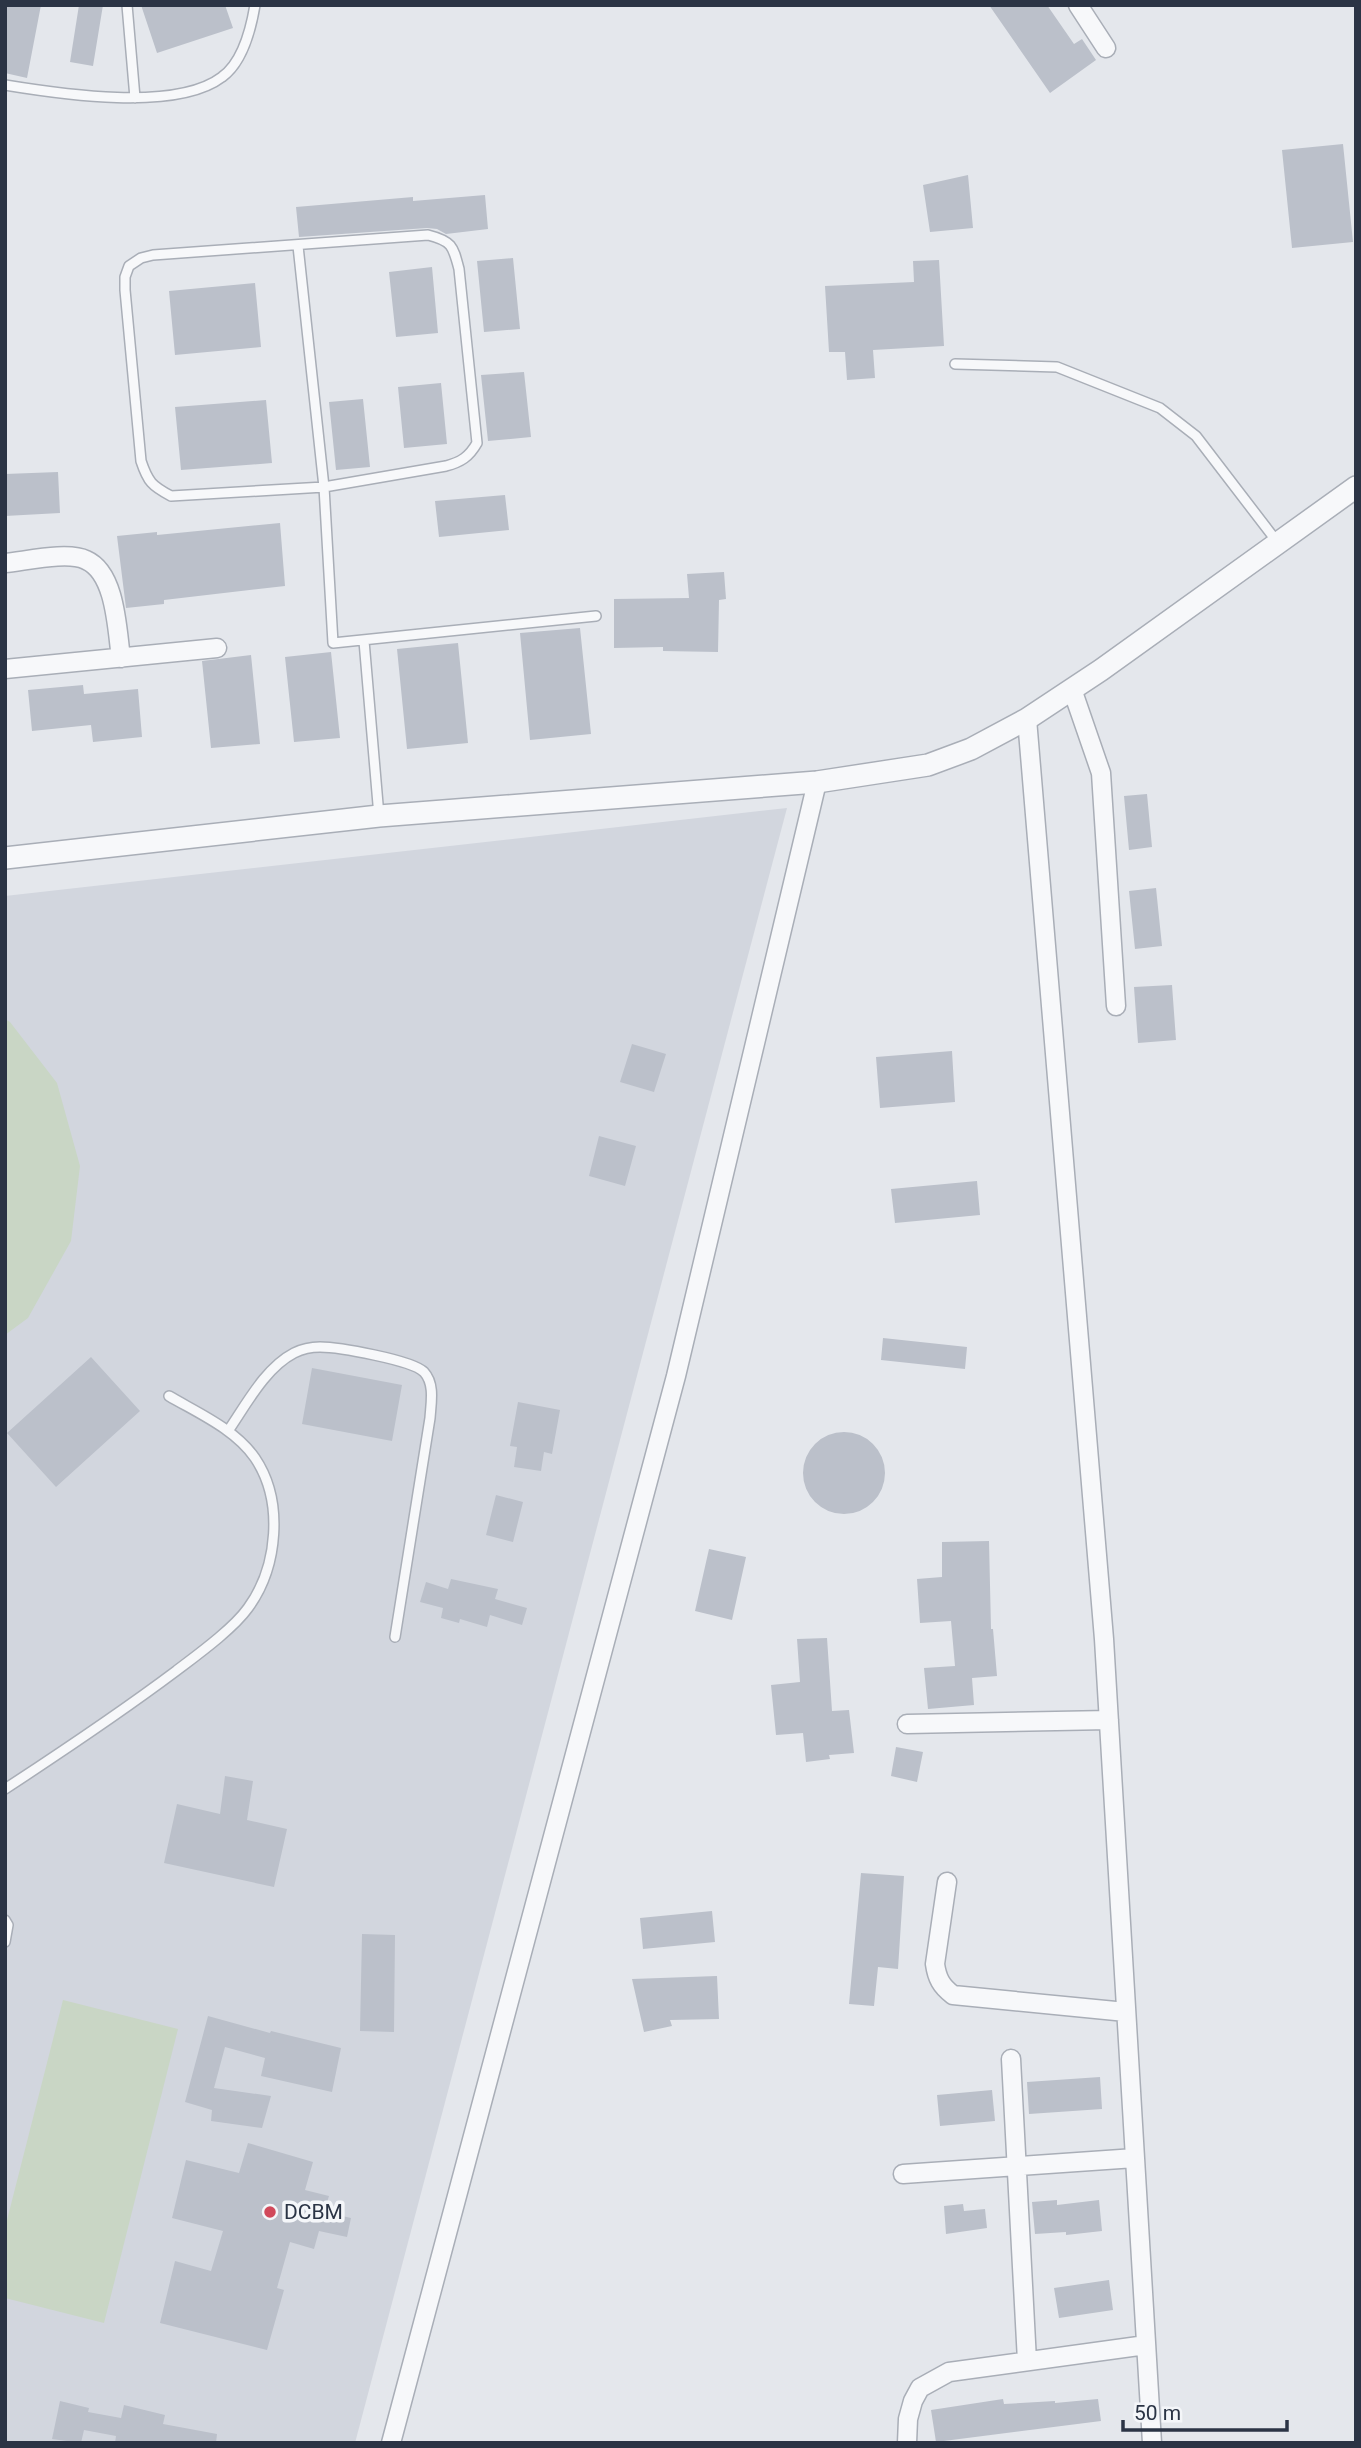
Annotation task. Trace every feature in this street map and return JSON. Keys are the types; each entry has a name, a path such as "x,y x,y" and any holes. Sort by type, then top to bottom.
{"street":[{"path":"1078,5 1106,48"},
{"path":"5,858 379,817 817,782 928,765 971,749 1027,719 1356,487"},
{"path":"5,564 69,557 87,560 98,569 111,590 121,658"},
{"path":"5,669 217,648"},
{"path":"1072,689 1101,773 1116,1006"},
{"path":"1027,719 1109,1720 1152,2443"},
{"path":"391,2443 677,1376 817,782"},
{"path":"907,1724 1109,1720"},
{"path":"947,1882 935,1964 941,1984 953,1995 1126,2012"},
{"path":"1011,2059 1027,2361"},
{"path":"903,2174 1135,2158"},
{"path":"907,2443 908,2419 920,2388 949,2372 1146,2345"}],"lane":[{"path":"127,5 135,99"},
{"path":"5,85 135,99 196,89 222,78 235,63 245,43 255,5"},
{"path":"428,234 445,239 454,249 459,269 477,443 471,453 459,462 446,466 324,487 171,496 156,489 147,479 141,461 125,290 129,265 153,255 428,234"},
{"path":"298,246 324,487 333,643 596,616"},
{"path":"955,364 1057,367 1160,408 1196,436 1278,543"},
{"path":"364,641 379,817"},
{"path":"228,1431 270,1373 283,1360 304,1348 333,1347 410,1364 423,1371 432,1387 430,1418 395,1637"},
{"path":"5,1789 115,1717 207,1647 248,1609 268,1569 274,1536 274,1504 270,1487 254,1457 228,1431 169,1396"},
{"path":"5,1920 8,1925 5,1942"}],"shaded area":[{"path":"787,808 355,2443 5,2443 5,896"}],"green space":[{"path":"5,1019 57,1083 80,1166 71,1241 28,1318 5,1335"},
{"path":"63,2000 178,2029 104,2323 5,2298 5,2228"}],"building":[{"path":"5,5 41,5 27,78 5,73"},
{"path":"79,5 103,5 93,66 70,62"},
{"path":"141,5 225,5 233,28 157,53"},
{"path":"989,5 1047,5 1074,44 1082,39 1096,60 1050,93"},
{"path":"1343,144 1353,242 1292,248 1282,150"},
{"path":"968,175 973,228 930,232 923,185"},
{"path":"485,195 488,229 446,234 427,228 299,237 296,207 413,197 413,201"},
{"path":"513,258 520,329 484,332 477,261"},
{"path":"939,260 944,346 873,350 875,378 847,380 845,352 829,352 825,286 914,282 913,261"},
{"path":"432,267 438,333 396,337 389,272"},
{"path":"255,283 261,347 175,355 169,291"},
{"path":"524,372 531,437 488,441 481,375"},
{"path":"441,383 447,444 404,448 398,387"},
{"path":"363,399 370,467 336,470 329,402"},
{"path":"266,400 272,463 181,470 175,407"},
{"path":"58,472 60,513 5,516 5,474"},
{"path":"505,495 509,530 439,537 435,501"},
{"path":"280,523 285,586 164,600 164,604 126,608 117,536 157,532 157,535"},
{"path":"724,572 726,599 719,600 718,652 663,651 663,647 614,648 614,599 689,598 687,574"},
{"path":"580,628 591,734 530,740 520,633"},
{"path":"458,643 468,743 407,749 397,649"},
{"path":"331,652 340,738 294,742 285,657"},
{"path":"251,655 260,744 211,748 202,661"},
{"path":"83,685 84,694 138,689 142,737 93,742 91,725 32,731 28,690"},
{"path":"1147,794 1152,847 1129,850 1124,796"},
{"path":"1156,888 1162,946 1135,949 1129,891"},
{"path":"1172,985 1176,1040 1138,1043 1134,987"},
{"path":"632,1044 666,1054 654,1092 620,1082"},
{"path":"952,1051 955,1102 880,1108 876,1057"},
{"path":"599,1136 636,1146 625,1186 589,1176"},
{"path":"977,1181 980,1215 895,1223 891,1189"},
{"path":"883,1338 967,1347 965,1369 881,1360"},
{"path":"91,1357 140,1411 56,1487 7,1433"},
{"path":"312,1368 402,1385 392,1441 302,1424"},
{"path":"518,1402 560,1410 552,1454 544,1452 541,1471 514,1467 517,1447 510,1446"},
{"path":"844,1432 860,1435 873,1444 882,1457 885,1473 882,1489 873,1502 860,1511 844,1514 828,1511 815,1502 806,1489 803,1473 806,1457 815,1444 828,1435"},
{"path":"496,1495 523,1502 513,1542 486,1535"},
{"path":"989,1541 991,1629 997,1676 972,1678 974,1705 928,1709 924,1668 955,1666 951,1621 920,1623 917,1579 942,1577 942,1542"},
{"path":"709,1549 746,1557 732,1620 695,1611"},
{"path":"451,1579 498,1589 495,1599 527,1608 522,1625 490,1615 487,1627 460,1619 459,1623 441,1618 443,1608 420,1602 426,1582 448,1589"},
{"path":"827,1638 832,1711 849,1710 854,1753 829,1755 830,1759 806,1762 803,1733 776,1735 771,1685 800,1682 797,1639"},
{"path":"896,1747 923,1752 917,1782 891,1776"},
{"path":"225,1776 253,1781 247,1820 287,1829 274,1887 164,1863 177,1804 220,1814"},
{"path":"861,1873 904,1876 898,1969 878,1967 874,2006 849,2004"},
{"path":"712,1911 715,1942 643,1949 640,1918"},
{"path":"362,1934 395,1935 394,2032 360,2031"},
{"path":"717,1976 719,2019 670,2020 672,2026 644,2032 632,1979"},
{"path":"208,2016 341,2048 332,2092 261,2076 265,2058 225,2047 214,2088 271,2096 262,2128 211,2121 212,2110 185,2102"},
{"path":"1100,2077 1102,2109 1029,2114 1027,2082"},
{"path":"992,2090 995,2121 940,2126 937,2095"},
{"path":"248,2143 313,2162 305,2190 329,2196 324,2212 351,2218 347,2237 319,2231 314,2249 290,2242 277,2288 284,2290 267,2350 160,2323 175,2261 211,2271 223,2231 172,2218 186,2160 239,2173"},
{"path":"1057,2200 1057,2205 1099,2200 1102,2231 1066,2235 1066,2232 1035,2234 1032,2202"},
{"path":"963,2204 964,2211 985,2209 987,2228 946,2234 944,2206"},
{"path":"1109,2280 1113,2310 1059,2318 1054,2288"},
{"path":"1003,2399 1004,2404 1098,2399 1101,2421 936,2442 931,2410"},
{"path":"60,2401 89,2408 88,2412 121,2418 124,2405 165,2415 163,2424 217,2434 216,2443 115,2443 116,2436 84,2430 81,2443 52,2439"}],"place":[{"name":"DCBM","path":"270,2212"}]}
